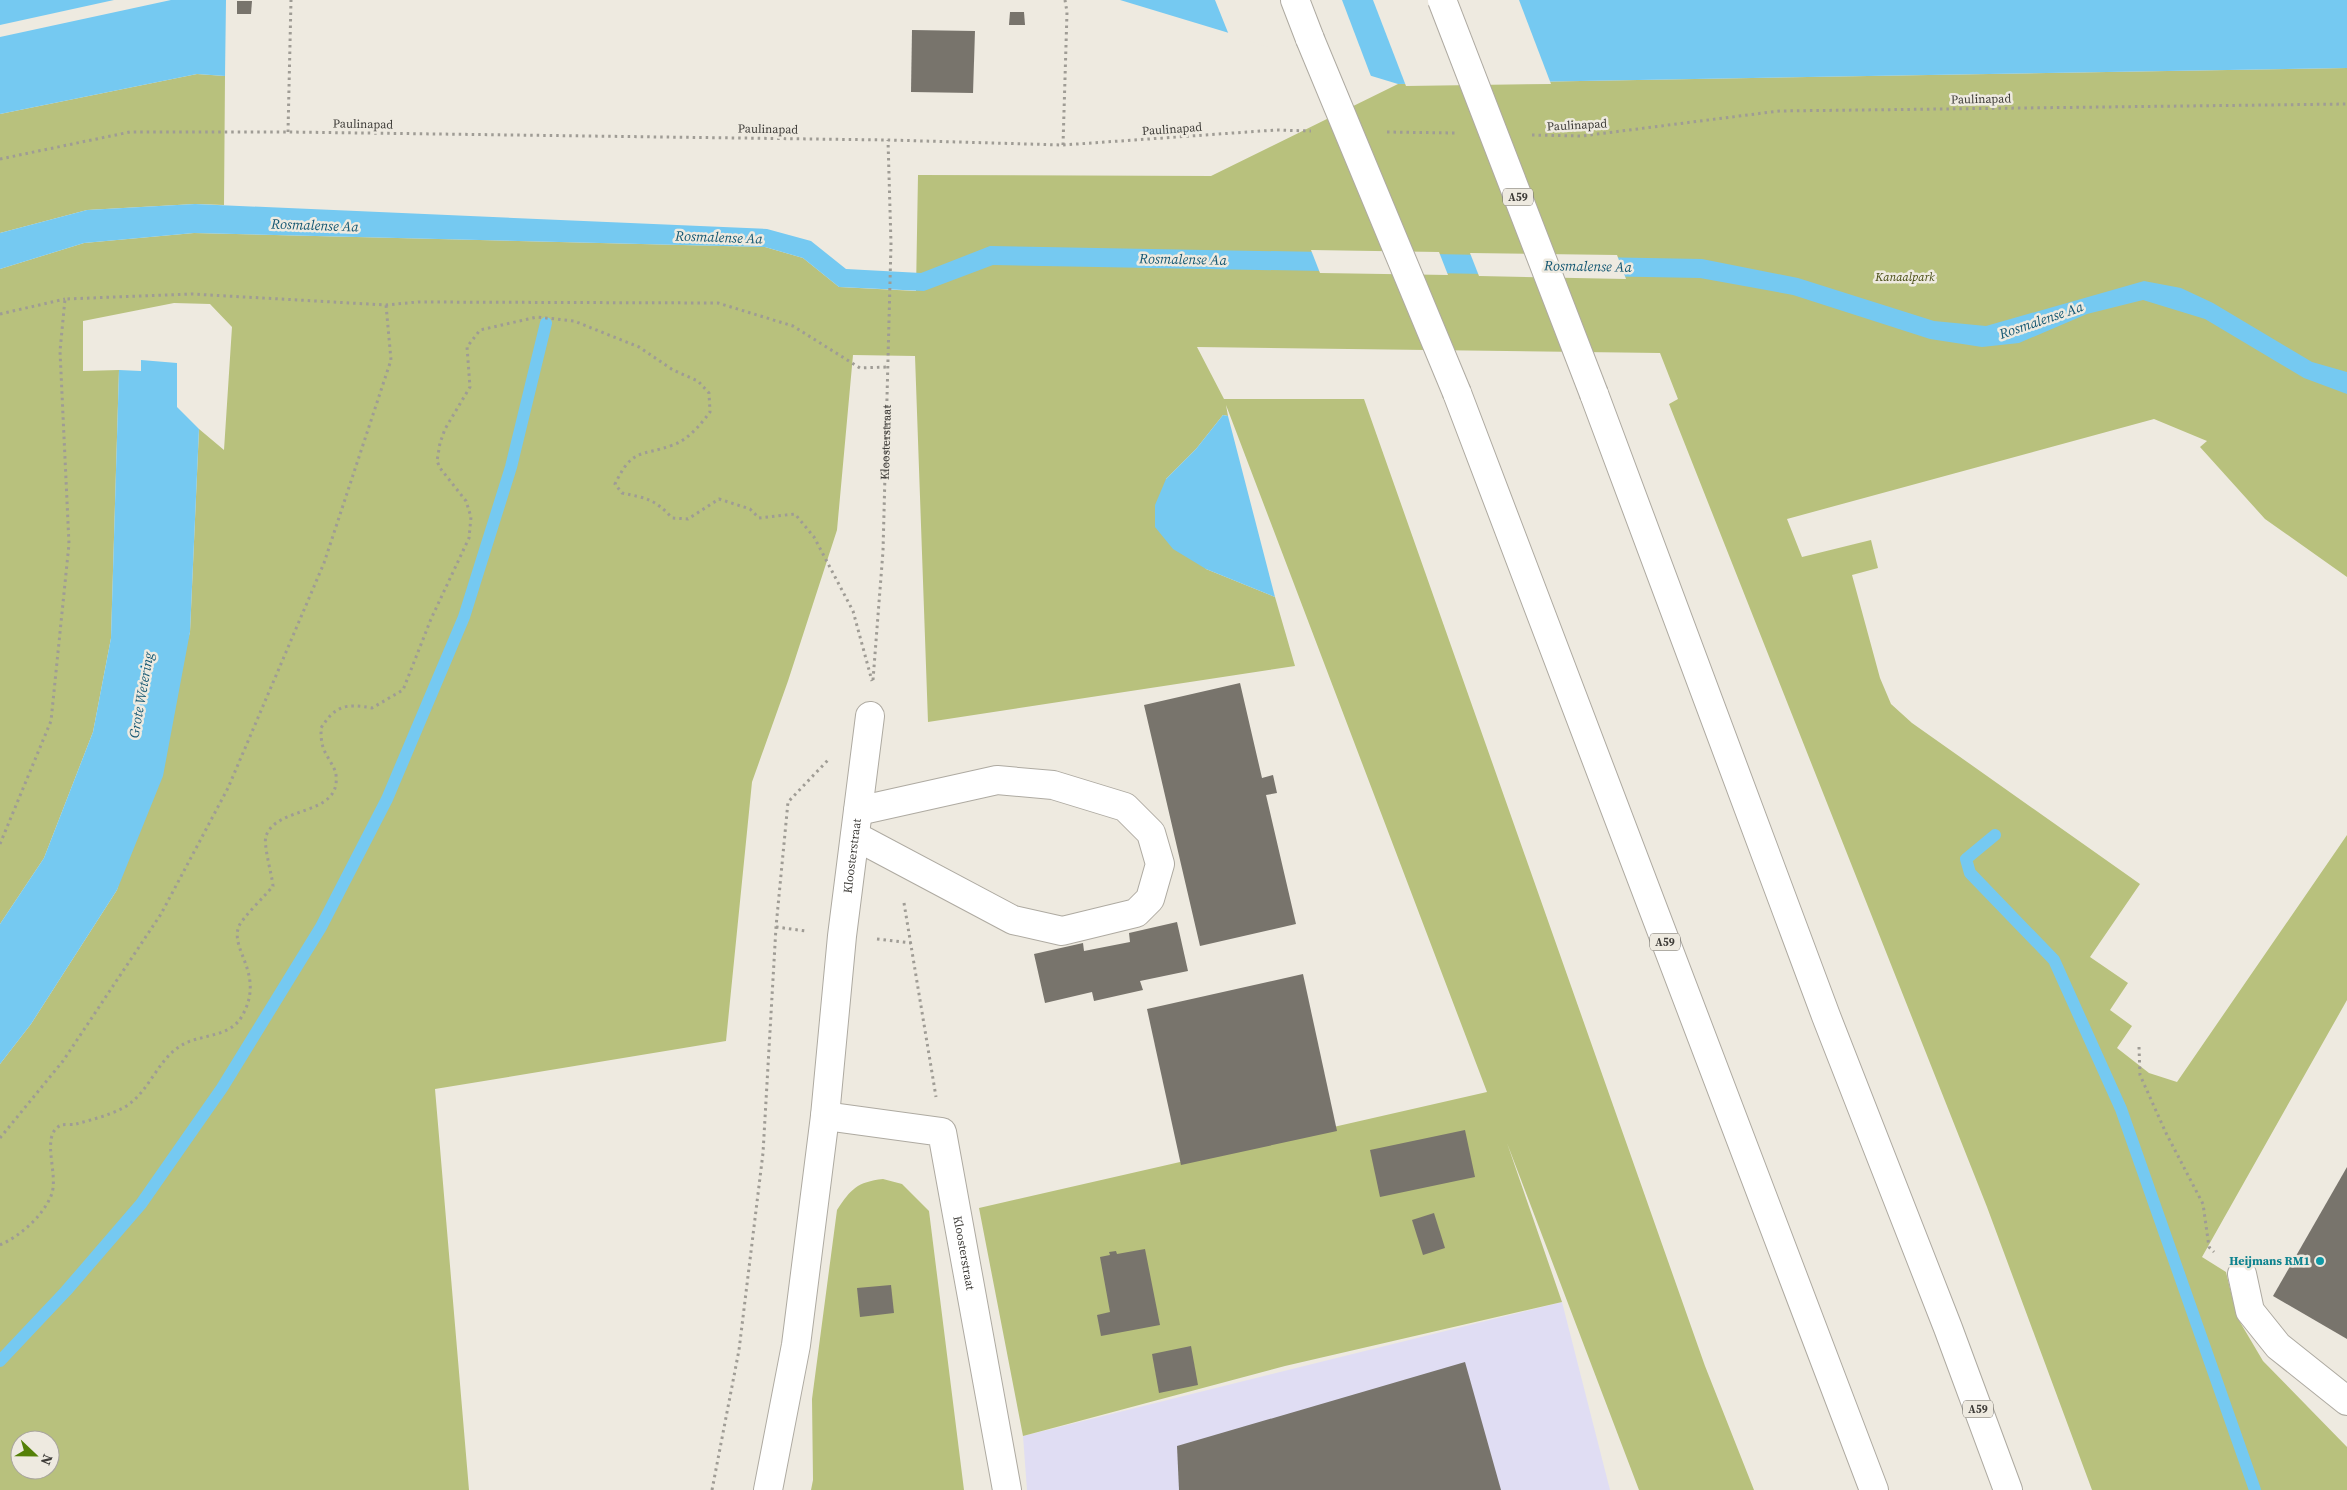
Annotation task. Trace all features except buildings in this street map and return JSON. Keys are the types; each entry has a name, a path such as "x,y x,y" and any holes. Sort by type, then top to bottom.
{"main road":[{"name":"A59","path":"1295,0 1457,393 1874,1490"},
{"name":"A59","path":"1442,0 1594,394 1826,1016 1945,1319 2008,1490"},
{"name":"Kloosterstraat","path":"768,1490 796,1345 825,1116 856,823 870,716"},
{"path":"997,780 1053,785 1125,807 1151,833 1160,864 1150,899 1136,913 1062,931 1013,920 856,823 997,780"},
{"path":"825,1116 942,1132"},
{"name":"Kloosterstraat","path":"942,1132 1007,1490"},
{"path":"2242,1274 2250,1311 2278,1346 2347,1401"}],"path":[{"path":"288,132 291,0"},
{"path":"1063,145 1067,27 1065,0"},
{"name":"Paulinapad","path":"1523,135 1582,136 1779,111 2347,104"},
{"name":"Paulinapad","path":"0,159 130,132 288,132 888,140 1063,145 1276,130 1316,131"},
{"path":"1385,132 1464,134"},
{"name":"Kloosterstraat","path":"0,1245 24,1230 37,1217 51,1196 55,1175 49,1148 53,1134 61,1126 75,1124 124,1108 149,1084 174,1051 183,1044 210,1037 227,1029 241,1019 249,1001 252,988 249,971 238,937 239,926 273,886 265,838 271,827 282,819 330,798 335,786 336,774 323,747 321,728 330,714 343,706 358,705 372,708 403,690 431,619 469,538 471,517 466,501 440,468 437,461 440,442 445,429 470,386 467,347 480,330 537,317 574,321 639,347 673,370 698,381 709,393 710,412 700,426 674,445 642,452 624,465 615,484 622,493 649,499 660,505 672,518 688,519 719,499 750,509 759,518 795,514 814,537 853,611 872,684 882,551 889,322 891,244 888,140"},
{"path":"0,314 65,299 192,294 386,305 418,302 718,303 794,326 860,368 887,367"},
{"path":"0,844 51,720 69,544 60,351 65,299"},
{"path":"0,1138 63,1061 161,914 228,788 324,563 391,360 386,305"},
{"path":"712,1490 739,1350 763,1153 776,927 788,802 829,759"},
{"path":"911,943 942,1132"},
{"path":"2139,1048 2140,1075 2166,1133 2203,1204 2209,1247 2242,1274"}],"shaded area":[{"path":"1562,1302 1610,1490 1027,1490 1023,1436"}],"green space":[{"name":"Kanaalpark","path":"2347,68 2347,577 2265,519 2200,447 2207,441 2154,419 1787,519 1802,557 1871,540 1878,568 1852,575 1880,678 1891,704 1912,723 2140,884 2090,957 2128,983 2110,1010 2132,1026 2117,1048 2149,1073 2177,1082 2347,835 2347,1000 2202,1257 2226,1272 2237,1317 2263,1361 2347,1447 2347,1490 2092,1490 1987,1207 1669,404 1678,399 1660,353 1197,347 1224,399 1364,399 1705,1366 1754,1490 1639,1490 1507,1143 1562,1302 1285,1366 1023,1436 979,1208 1487,1092 1226,405 1228,416 1223,415 1196,449 1166,479 1206,569 1275,597 1295,666 928,722 915,356 853,355 837,530 788,681 752,782 726,1041 435,1089 469,1490 0,1490 0,1064 31,1024 117,890 190,632 199,429 224,450 232,327 210,304 174,303 83,321 83,371 119,370 111,638 93,732 44,858 0,924 0,269 84,243 194,233 765,247 803,258 839,287 916,291 918,175 1211,176 1398,84"},
{"path":"197,74 225,76 224,205 195,204 87,210 0,233 0,114"},
{"path":"883,1179 902,1184 929,1211 964,1490 811,1490 813,1480 812,1399 837,1210 846,1197 856,1188 867,1182"}],"water":[{"path":"0,0 226,0 225,76 197,74 0,114"},
{"path":"1120,0 2347,0 2347,68 1398,84"},
{"name":"Rosmalense Aa","path":"195,204 767,229 811,241 846,269 921,273 990,246 1702,259 1798,278 1934,321 1986,326 2144,281 2181,288 2213,303 2312,362 2347,372 2347,394 2304,378 2205,319 2143,300 2087,314 2019,343 1982,347 1930,339 1793,295 1700,278 993,265 924,291 839,287 803,258 765,247 194,233 84,243 0,269 0,233 87,210"},
{"name":"Grote Wetering","path":"141,360 177,363 177,407 199,429 190,632 163,776 117,890 31,1024 0,1064 0,924 44,858 93,732 111,638 119,370 141,371"},
{"path":"1223,415 1228,416 1275,597 1206,569 1173,549 1155,527 1155,505 1166,479 1196,449"}],"pier":[{"path":"114,0 171,0 0,37 0,25"},
{"path":"1215,0 1342,0 1372,79 1229,35"},
{"path":"1373,0 1519,0 1551,84 1406,86"},
{"path":"1311,250 1439,252 1448,275 1320,273"},
{"path":"1470,253 1617,255 1626,279 1479,276"}],"waterway":[{"path":"0,1361 66,1291 141,1204 222,1088 321,927 387,799 464,617 511,467 546,323"},
{"path":"1995,835 1966,859 1970,873 2054,960 2121,1109 2255,1490"}],"place":[{"name":"Heijmans RM1","path":"2320,1261"}]}
